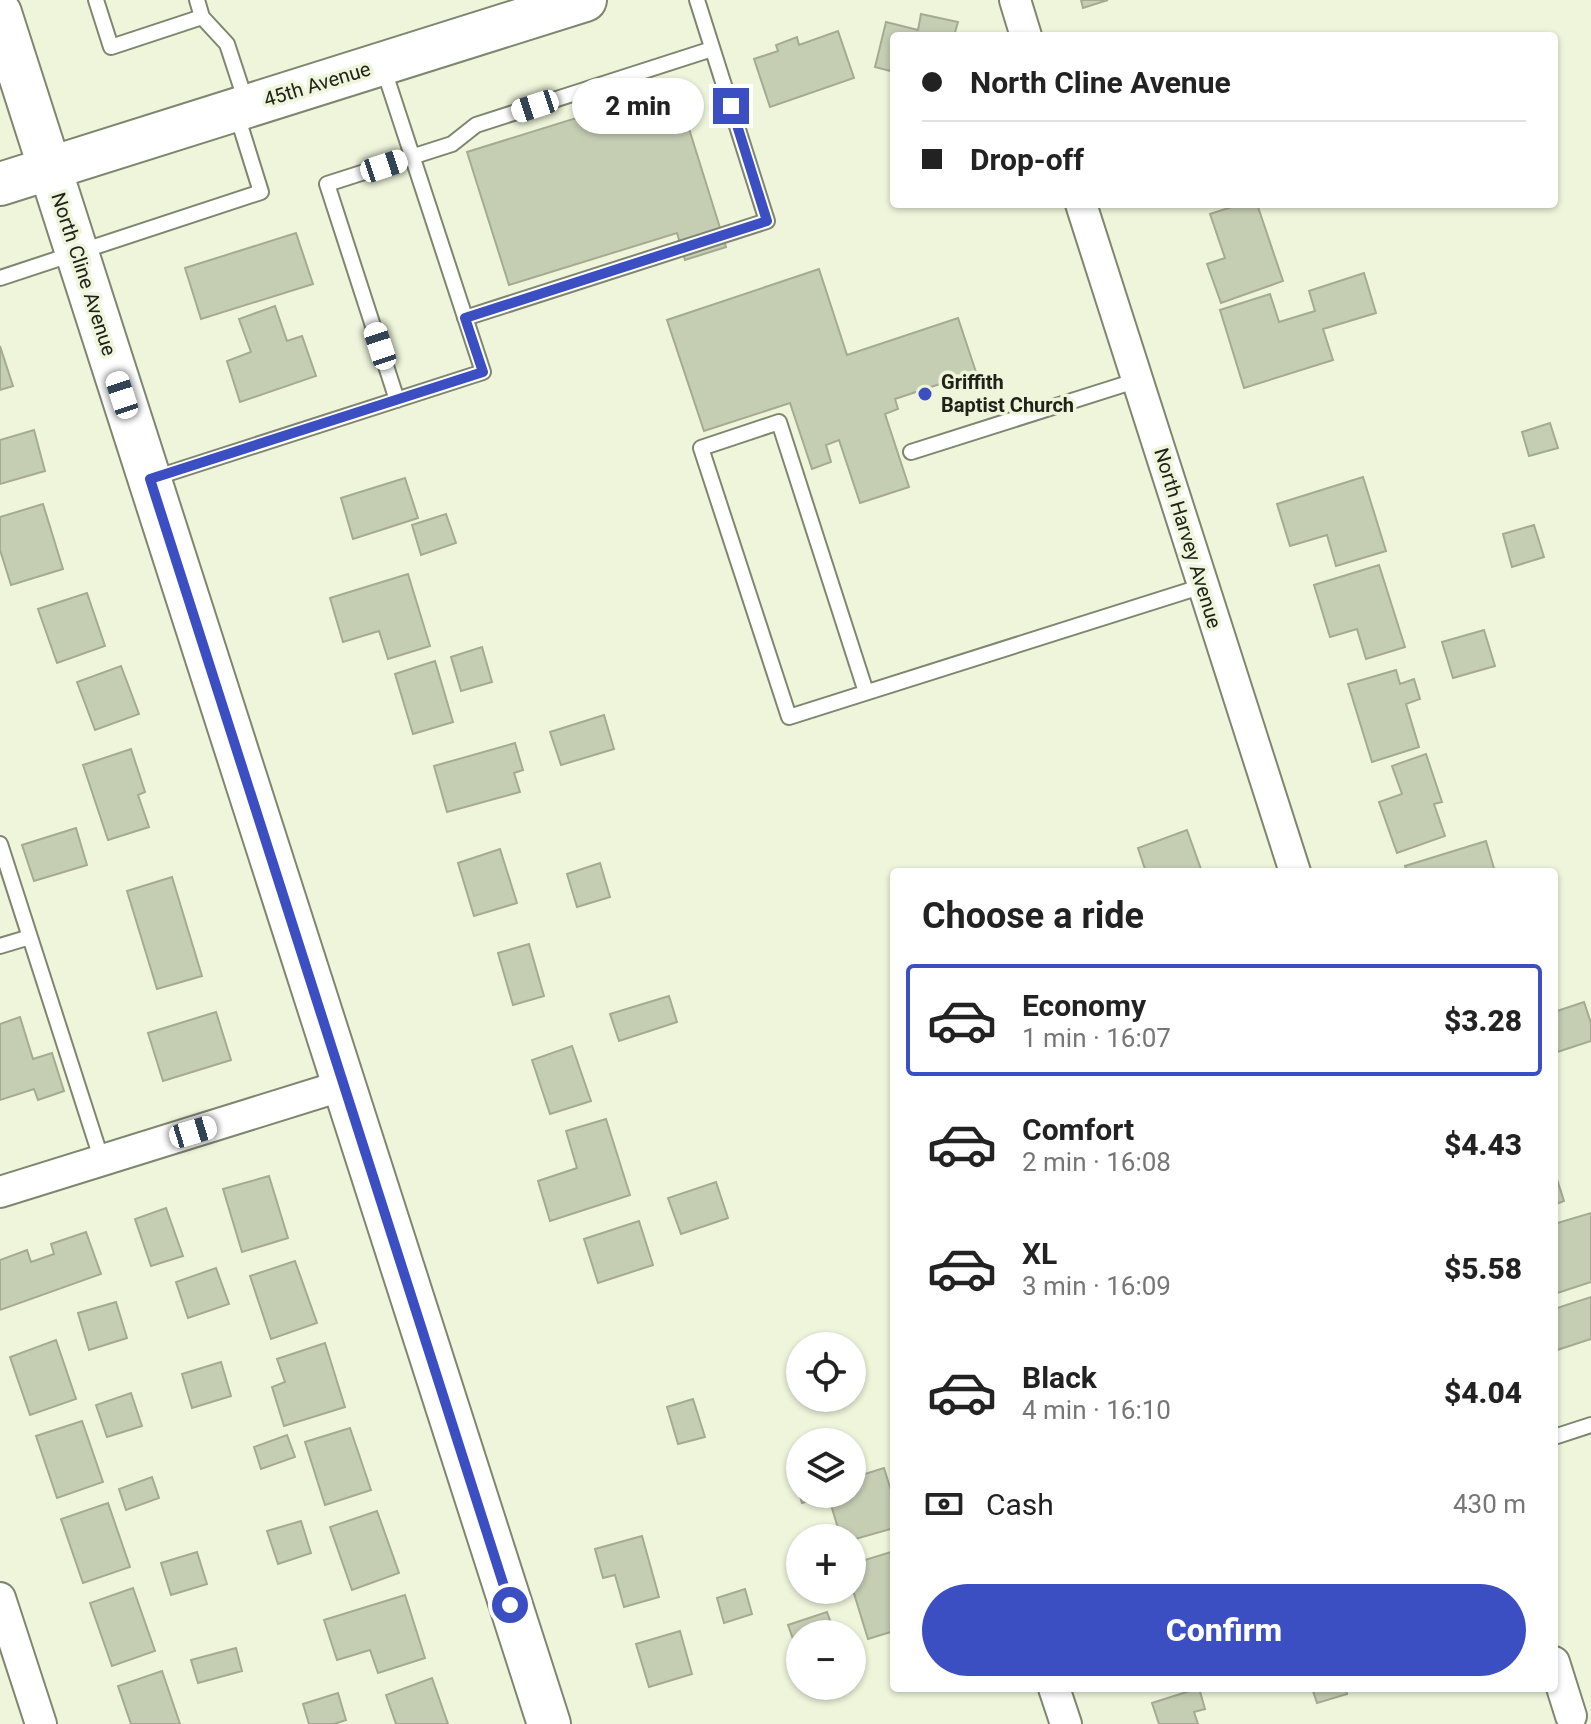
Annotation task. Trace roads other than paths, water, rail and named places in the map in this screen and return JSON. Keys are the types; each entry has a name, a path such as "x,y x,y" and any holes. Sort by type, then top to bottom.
{"street":[{"name":"45th Avenue","path":"0,184 585,0"},
{"path":"1015,0 1025,32"},
{"name":"North Cline Avenue","path":"0,13 549,1724"},
{"name":"North Harvey Avenue","path":"1082,208 1294,868"},
{"path":"0,1192 344,1085"},
{"path":"0,1598 41,1724"},
{"path":"1558,1676 1570,1717"},
{"path":"1055,1692 1066,1724"}],"lane":[{"path":"96,0 111,47 202,17"},
{"path":"0,278 261,192 227,44 202,17 197,0"},
{"path":"465,318 767,221 697,0"},
{"path":"397,400 327,184 452,144 476,125 712,49"},
{"path":"150,479 483,372 382,64"},
{"path":"911,452 1138,380"},
{"path":"866,692 779,422 701,448 789,717 1203,586"},
{"path":"0,844 102,1161"},
{"path":"0,946 30,937"},
{"path":"1558,1436 1591,1425"}],"place":[{"name":"Griffith Baptist Church","path":"925,394"}]}
